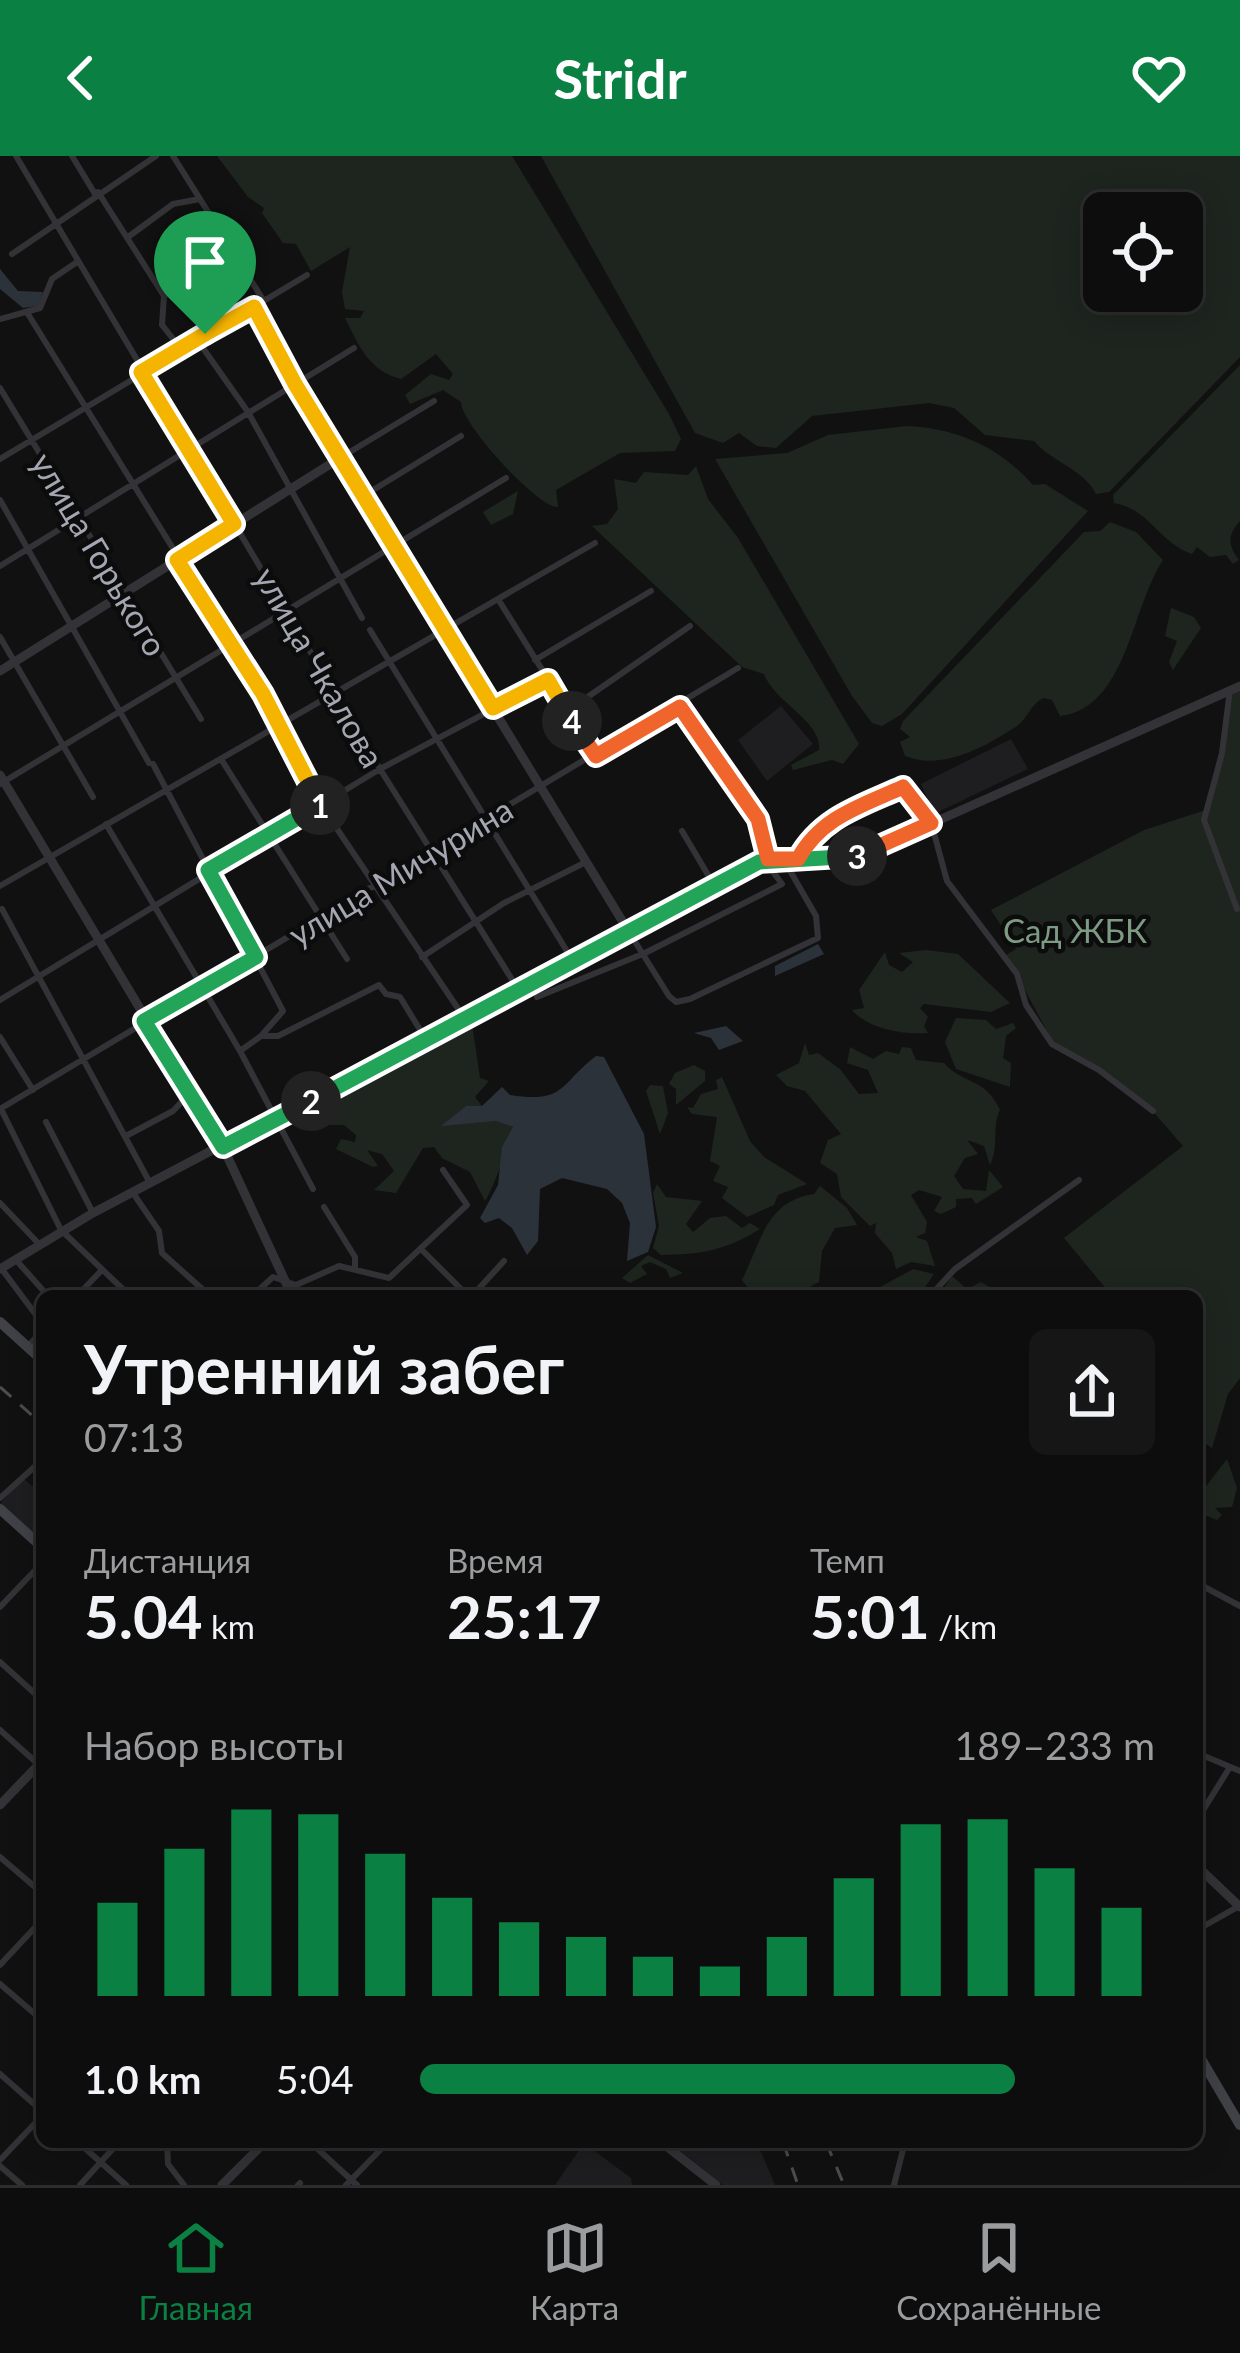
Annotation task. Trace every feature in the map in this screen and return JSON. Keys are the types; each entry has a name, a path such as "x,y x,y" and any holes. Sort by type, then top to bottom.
{"main road":[{"path":"0,1322 36,1355"},
{"path":"0,1509 36,1542"},
{"path":"1203,2059 1240,2125"}],"street":[{"name":"улица Чкалова","path":"16,156 380,770 518,989"},
{"path":"72,156 164,296 162,326 182,350"},
{"path":"12,254 155,156"},
{"path":"173,156 262,298"},
{"path":"128,237 173,204 200,199"},
{"path":"164,296 234,257"},
{"path":"0,320 40,308 52,279 78,262"},
{"path":"0,459 307,275"},
{"path":"254,307 295,384 676,1002 818,938 816,916 783,860"},
{"path":"28,314 280,726 321,805 465,1018"},
{"path":"198,341 248,412 362,618"},
{"path":"0,566 354,349"},
{"name":"улица Горького","path":"0,388 201,719"},
{"path":"0,671 434,401"},
{"path":"365,495 461,436"},
{"path":"289,1290 223,1147 1,780 506,478"},
{"path":"0,500 74,623 283,1010 261,1036 240,1051"},
{"path":"0,886 595,543"},
{"path":"535,660 651,591"},
{"path":"498,599 596,756"},
{"path":"566,712 690,626"},
{"path":"370,630 573,961"},
{"path":"0,637 93,797"},
{"name":"улица Мичурина","path":"0,1109 144,1021 205,990 321,915 680,707 738,668"},
{"path":"0,1000 208,870 548,680"},
{"path":"6,1263 768,859 854,858 1235,688"},
{"path":"1235,688 1204,820 1238,909"},
{"path":"538,998 645,953 782,884 768,859 758,819 680,707"},
{"path":"221,759 346,959"},
{"path":"798,859 812,834 828,821 903,787 931,823 946,881 1017,974 1026,1005 1052,1044 1099,1070 1153,1112"},
{"path":"106,824 240,1051 313,1189"},
{"path":"682,831 715,887"},
{"path":"422,957 476,926 504,903 587,861"},
{"path":"2,909 150,1183"},
{"path":"261,1036 278,1036 379,985 386,994 400,997 427,1041"},
{"path":"0,1037 33,1090"},
{"path":"125,1136 173,1111 191,1091"},
{"path":"0,1109 62,1230 123,1290"},
{"path":"46,1122 93,1214"},
{"path":"259,1290 273,1277 296,1285 339,1267 371,1278 389,1278 467,1205 443,1170"},
{"path":"936,1290 955,1269 1079,1180"},
{"path":"133,1193 159,1231 162,1253 203,1290"},
{"path":"0,1203 40,1244"},
{"path":"324,1207 356,1257 353,1269"},
{"path":"422,1250 464,1290"},
{"path":"476,1290 505,1261"},
{"path":"6,1263 40,1290"},
{"path":"6,1263 36,1316"},
{"path":"83,1290 101,1270"},
{"path":"27,1347 36,1335"},
{"path":"0,1498 36,1465"},
{"path":"0,1606 36,1569"},
{"path":"1203,1586 1240,1606"},
{"path":"0,1662 36,1695"},
{"path":"0,1730 36,1760"},
{"path":"1203,1756 1240,1771"},
{"path":"1203,1810 1230,1767"},
{"path":"0,1805 36,1769"},
{"path":"0,1857 36,1888"},
{"path":"1203,1871 1238,1901 1203,1926"},
{"path":"0,1965 36,1926"},
{"path":"0,1984 36,2013"},
{"path":"0,2074 36,2108"},
{"path":"22,2185 0,2163 36,2121"},
{"path":"85,2148 126,2185"},
{"path":"80,2185 114,2148"},
{"path":"167,2148 168,2164 184,2185"},
{"path":"222,2185 259,2148"},
{"path":"316,2148 351,2183 383,2148"},
{"path":"669,2148 716,2185"},
{"path":"894,2185 903,2148"}],"shaded area":[{"path":"0,269 18,291 43,292 38,306 23,308 0,289"},
{"path":"781,706 813,744 767,781 738,740"},
{"path":"1011,739 1028,769 934,814 921,784"},
{"path":"818,944 824,954 775,976 775,966"},
{"path":"726,1026 743,1041 719,1050 711,1038 694,1033"},
{"path":"596,1056 604,1057 644,1134 656,1227 648,1252 627,1261 630,1223 622,1203 607,1189 562,1178 540,1189 538,1241 527,1255 512,1228 499,1218 485,1223 480,1218 498,1185 502,1147 513,1127 496,1121 441,1126 466,1106 482,1106 502,1087 510,1095 552,1094"},
{"path":"23,1478 36,1490 36,1535 0,1504"},
{"path":"581,2148 591,2148 631,2178 632,2185 555,2185"},
{"path":"677,2148 760,2148 775,2185 723,2185"}],"green space":[{"path":"217,156 512,156 669,414 681,439 675,451 620,453 556,490 558,507 548,504 487,445 461,402 443,390 410,404 405,395 431,374 449,380 453,374 436,354 401,379 366,356 345,318 360,318 364,311 345,309 342,292 350,247 311,271 296,244 283,243 262,213 264,208 248,197"},
{"path":"541,156 1240,156 1240,357 1109,492 1096,494 1084,478 1034,441 985,435 954,408 929,403 812,416 776,448 757,446 739,433 723,443 695,433"},
{"path":"1240,365 1240,521 1230,540 1239,560 1233,564 1226,555 1210,557 1197,547 1192,554 1181,549 1137,512 1114,503 1113,495"},
{"path":"907,426 976,442 1006,460 1033,485 1045,484 1088,511 902,714 882,726 872,723 852,696 715,459 787,453 828,435"},
{"path":"696,466 708,499 738,538 859,744 843,764 832,760 793,770 791,765 819,750 806,721 764,674 742,667 592,526 607,524 618,509 614,479 636,483 644,472 688,475"},
{"path":"518,491 513,514 491,525 483,512"},
{"path":"1110,522 1136,532 1163,560 1125,653 1100,695 1082,709 1060,716 1052,700 1043,698 1017,726 948,759 905,756 900,742 910,737 900,729 903,721 1084,532 1100,531"},
{"path":"1171,608 1194,617 1201,628 1173,670 1169,662 1177,641 1165,636"},
{"name":"Сад ЖБК","path":"1240,690 1240,1378 1228,1394 1212,1448 1203,1442 1203,1290 1107,1290 1064,1238 1183,1146 1144,1101 1053,1042 1006,955 1016,949 991,910 1144,830 1206,810 1233,693"},
{"path":"885,952 889,965 902,972 913,962 899,953 958,954 1010,1003 991,1012 924,1004 920,1008 928,1017 924,1026 928,1033 887,1029 852,1010 864,1008 859,990"},
{"path":"956,1018 986,1020 996,1029 1013,1023 1016,1028 1006,1036 1003,1058 1011,1063 1010,1087 956,1069 945,1042"},
{"path":"472,1024 480,1078 489,1081 475,1097 482,1106 466,1106 443,1125 496,1121 513,1127 488,1196 485,1201 470,1172 442,1158 434,1147 423,1148 396,1193 374,1190 394,1171 382,1154 367,1150 378,1166 373,1167 336,1149 341,1139 355,1142 356,1135 344,1125 318,1125 316,1108"},
{"path":"805,1043 809,1055 818,1053 840,1069 859,1094 878,1093 868,1070 847,1063 850,1047 873,1059 886,1051 899,1054 902,1047 911,1048 916,1060 944,1063 994,1099 1000,1110 990,1165 984,1146 967,1140 978,1154 965,1158 954,1176 963,1189 986,1191 989,1170 1003,1187 976,1204 972,1198 956,1199 956,1207 941,1214 934,1211 942,1197 919,1190 911,1195 927,1222 925,1233 916,1237 927,1241 935,1266 911,1262 896,1269 892,1253 875,1233 876,1223 870,1226 841,1197 837,1174 820,1163 828,1140 841,1134 805,1091 787,1086 776,1075 799,1063"},
{"path":"694,1065 705,1071 705,1081 676,1105 676,1089 669,1084 675,1073"},
{"path":"722,1077 750,1141 764,1157 807,1184 778,1195 774,1205 747,1217 722,1198 728,1187 713,1181 720,1166 710,1161 717,1117 692,1114 687,1107 693,1108 701,1094 718,1089 716,1080"},
{"path":"650,1085 663,1086 668,1113 660,1134 646,1091"},
{"path":"657,1184 666,1197 702,1201 686,1224 693,1232 710,1218 726,1216 742,1228 750,1223 760,1229 711,1250 661,1255 653,1248 659,1226 653,1193"},
{"path":"820,1186 847,1208 857,1225 835,1228 822,1251 819,1282 804,1290 750,1290 742,1280 767,1225 785,1205 814,1194"},
{"path":"648,1255 683,1273 670,1278 666,1269 650,1262 641,1266 647,1274 630,1283 622,1278"},
{"path":"913,1269 934,1274 923,1290 875,1290"},
{"path":"952,1276 967,1289 981,1282 994,1290 943,1290"},
{"path":"1227,1459 1237,1488 1232,1507 1215,1508 1222,1515 1217,1520 1203,1514 1203,1490"}],"railway":[{"path":"0,1387 36,1419"},
{"path":"785,2148 798,2185"},
{"path":"829,2148 844,2185"}],"route":[{"path":"254,307 295,384 397,544 493,708 548,680 596,756 680,707 758,819 768,859 798,859 812,834 828,821 903,787 931,823 854,858 759,862 223,1147 144,1021 256,957 208,870 321,805 263,694 177,560 234,524 141,372 205,334 254,307"}]}
